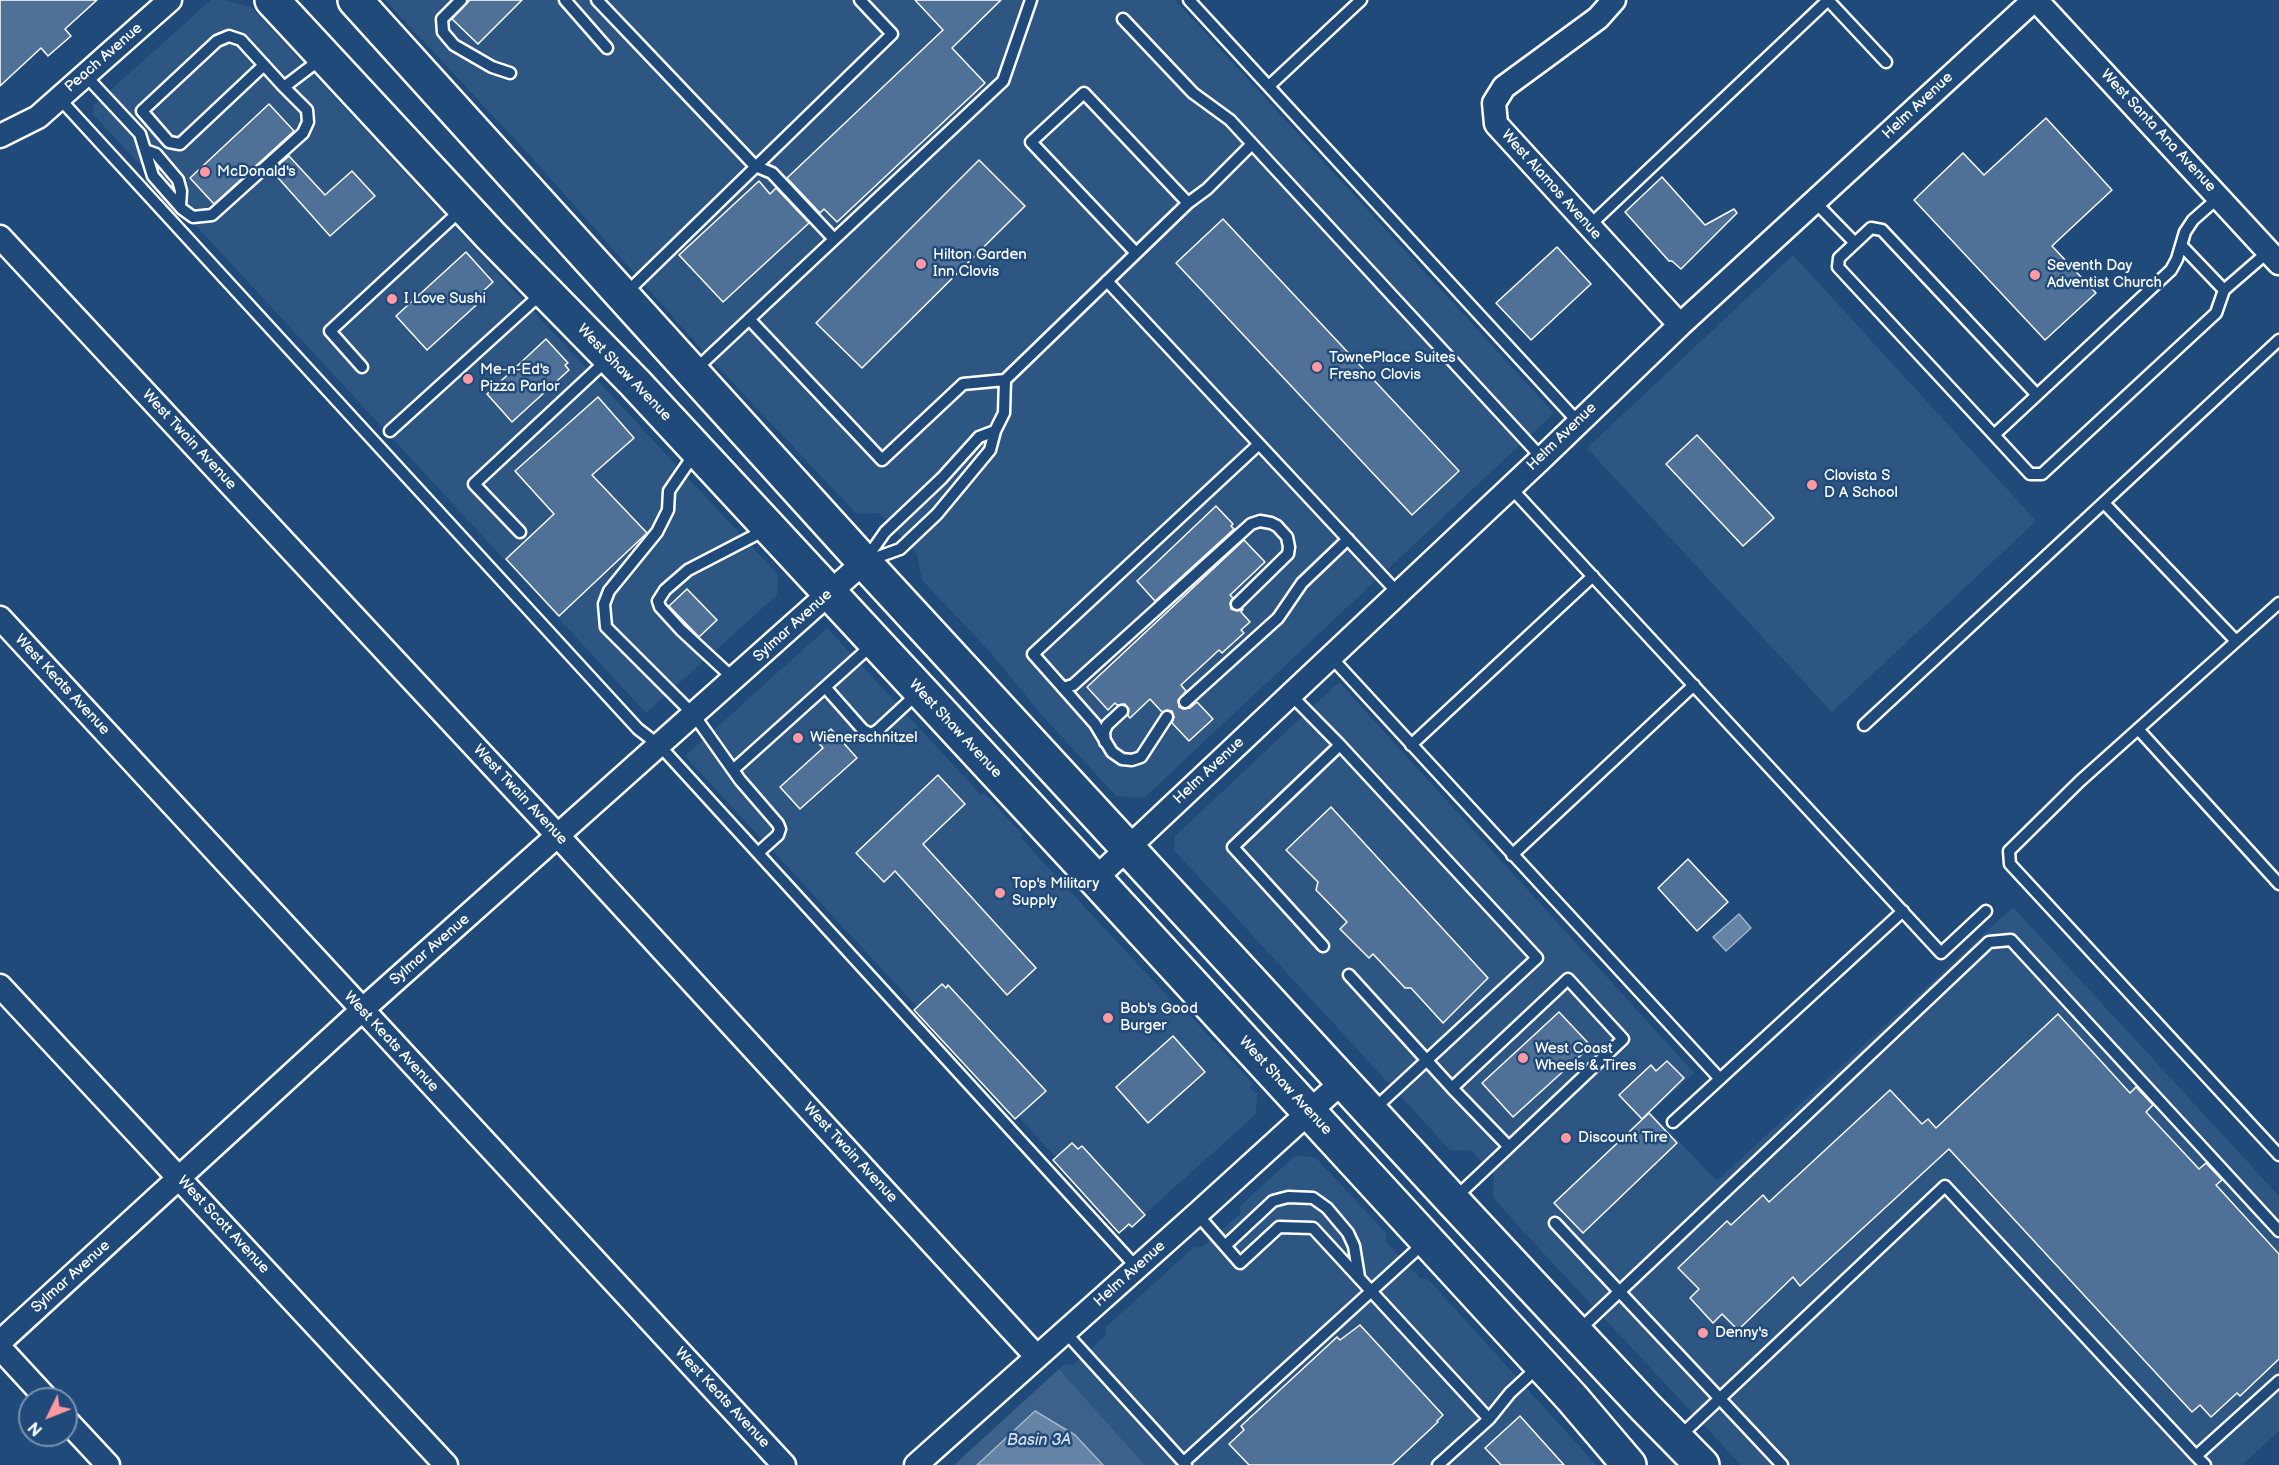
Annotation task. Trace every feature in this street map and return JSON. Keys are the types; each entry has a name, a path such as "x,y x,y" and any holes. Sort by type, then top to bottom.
{"main road":[{"name":"West Shaw Avenue","path":"273,0 464,207 609,357 1095,879 1541,1364 1629,1465"},
{"path":"355,0 691,374 1342,1082 1702,1465"}],"street":[{"name":"Peach Avenue","path":"0,136 38,117 170,0"},
{"name":"West Alamos Avenue","path":"1614,0 1598,18 1504,87 1494,103 1496,124 1680,325"},
{"name":"West Santa Ana Avenue","path":"2035,0 2274,257"},
{"name":"Helm Avenue","path":"1095,879 1680,325 2035,0"},
{"name":"West Twain Avenue","path":"0,237 559,837 1037,1357"},
{"name":"Sylmar Avenue","path":"0,1342 362,1010 559,837 864,562"},
{"name":"West Keats Avenue","path":"0,618 784,1465"},
{"name":"West Scott Avenue","path":"0,986 446,1465"},
{"name":"Helm Avenue","path":"916,1465 1342,1082"},
{"path":"0,1348 36,1387"},
{"path":"78,1433 108,1465"}],"lane":[{"path":"461,0 442,19 443,32 454,45 492,67 510,74"},
{"path":"565,0 607,48"},
{"path":"597,0 755,166 772,173 834,239"},
{"path":"622,296 892,34 860,0"},
{"path":"691,374 1003,81 1031,0"},
{"path":"1189,0 1578,422"},
{"path":"1269,86 1361,0"},
{"path":"1589,226 1828,0 1886,62"},
{"path":"1123,20 1193,93 1230,120 1542,458"},
{"path":"85,75 140,134 153,176 192,217 212,215 303,133 308,122 307,110 241,40 230,36 217,41 129,122"},
{"path":"284,87 325,56"},
{"path":"142,111 169,142 180,144 264,65"},
{"path":"1136,253 1031,142 1084,93 1188,203"},
{"path":"59,98 630,721 660,746 1137,1268"},
{"path":"749,319 882,460 963,384 1005,380 1252,144"},
{"path":"146,150 156,154 178,180 181,191 180,206"},
{"path":"1994,435 2171,270 2177,259 2185,232 2193,220 2219,197"},
{"path":"1815,202 1855,243"},
{"path":"362,367 330,332 464,207"},
{"path":"2037,395 1882,230 1871,228 1839,258 1838,267 2030,474 2042,474 2216,313 2224,290 2274,257"},
{"path":"2181,245 2224,290"},
{"path":"1107,281 1397,592"},
{"path":"390,431 544,291"},
{"path":"1864,725 2279,340"},
{"path":"520,532 474,484 609,357"},
{"path":"864,562 900,549 937,513 990,450 995,431 1004,412 1005,380"},
{"path":"864,562 885,532 942,478 979,437 995,431"},
{"path":"1167,717 1141,757 1132,760 1122,759 1112,752 1095,724 1033,654 1259,444"},
{"path":"696,450 669,491 668,510 657,532 609,591 604,604 606,627 694,715 733,770 778,824 780,829 778,835 758,853"},
{"path":"1510,488 1941,953 1986,911"},
{"path":"2104,503 2236,641"},
{"path":"1063,688 1073,685 1251,524 1260,521 1271,523 1287,537 1288,554 1237,604"},
{"path":"734,679 660,608 659,597 688,570 769,528"},
{"path":"1185,702 1278,618 1302,583 1348,538"},
{"path":"1411,745 1593,576"},
{"path":"2279,603 2080,781 2010,851 2010,864 2279,1155"},
{"path":"733,770 875,642"},
{"path":"1330,656 1720,1079"},
{"path":"1512,855 1694,685"},
{"path":"825,687 862,730 871,734 920,691"},
{"path":"1290,694 1537,958 1371,1112"},
{"path":"1105,742 1104,732 1107,725 1122,711"},
{"path":"2138,729 2279,884"},
{"path":"1323,946 1233,847 1340,745"},
{"path":"1674,1122 1902,911"},
{"path":"1576,1333 1989,942 2011,940 2279,1231"},
{"path":"1349,975 1452,1089 1509,1147"},
{"path":"1452,1089 1568,979 1623,1039 1452,1200"},
{"path":"1677,1439 1945,1186 2205,1465"},
{"path":"1225,1246 1272,1201 1288,1197 1313,1198 1327,1208 1348,1233 1354,1246 1359,1277"},
{"path":"1197,1214 1240,1263 1279,1227 1313,1228 1488,1419"},
{"path":"1556,1223 1782,1465"},
{"path":"1065,1332 1185,1464 1427,1240"},
{"path":"1438,1465 1488,1419 1510,1393 1541,1364"},
{"path":"2196,1456 2279,1381"}],"shaded area":[{"path":"211,0 224,0 251,7 778,575 777,595 646,713 93,114 93,106"},
{"path":"385,0 1175,0 1554,413 1144,798 1116,796 1041,714 991,653 922,580 917,554 879,513 857,514 713,362 534,160"},
{"name":"Clovista S D A School","path":"1793,255 2036,521 1832,712 1587,448"},
{"path":"827,628 981,795 984,793 1023,835 1021,838 1182,1012 1185,1010 1253,1084 1250,1087 1257,1094 1256,1114 1125,1232 685,756"},
{"path":"1339,682 1694,1073 1651,1112 1717,1181 2013,907 2279,1196 2279,1431 2242,1465 1741,1465 1493,1197 1494,1175 1471,1150 1450,1150 1174,850 1175,836"},
{"path":"1295,1156 1315,1157 1386,1233 1386,1242 1420,1278 1428,1279 1596,1465 1145,1465 1059,1369 1064,1364 1073,1365 1106,1335 1106,1327 1194,1247 1202,1247 1240,1214 1240,1206"},
{"path":"1059,1369 1145,1465 954,1465"}],"water":[{"path":"1739,914 1751,928 1726,951 1713,937"},
{"name":"Basin 3A","path":"1035,1411 1075,1435 1103,1465 977,1465"}],"building":[{"path":"0,0 97,0 65,29 71,36 48,56 41,48 0,86"},
{"path":"470,0 522,0 478,44 452,19"},
{"path":"915,0 1001,0 952,48 985,83 837,222 824,209 820,213 787,178 943,30"},
{"path":"269,104 294,131 214,204 190,178"},
{"path":"2046,118 2112,190 2052,246 2096,293 2045,340 1914,200 1963,153 1984,175"},
{"path":"289,156 325,195 352,171 375,196 330,236 272,171"},
{"name":"Hilton Garden Inn Clovis","path":"979,160 1025,206 862,368 816,323"},
{"path":"1662,177 1705,225 1734,209 1737,213 1681,269 1669,261 1625,212"},
{"path":"759,181 770,194 776,188 809,223 723,302 679,255"},
{"name":"TownePlace Suites Fresno Clovis","path":"1223,219 1459,471 1412,515 1176,263"},
{"path":"1557,247 1591,284 1531,340 1496,303"},
{"path":"466,252 493,282 480,294 484,298 427,350 396,316"},
{"path":"546,339 568,363 565,365 569,370 512,422 487,394"},
{"path":"598,397 634,438 592,475 647,533 559,616 506,559 554,514 515,471"},
{"path":"1697,435 1774,518 1743,546 1666,464"},
{"path":"1216,506 1233,524 1231,526 1234,529 1155,601 1137,581"},
{"path":"1244,540 1265,562 1230,595 1233,598 1230,603 1231,609 1238,611 1243,609 1241,612 1250,622 1241,630 1244,633 1222,653 1219,650 1181,685 1186,691 1178,700 1179,707 1183,709 1190,708 1197,702 1213,719 1189,741 1172,723 1174,717 1172,711 1162,712 1150,699 1130,718 1129,709 1125,704 1115,703 1108,710 1087,687"},
{"path":"687,589 717,620 699,637 669,606"},
{"path":"831,729 857,758 800,809 780,787 823,748 817,741"},
{"path":"938,775 965,804 923,844 1036,968 1007,995 895,871 884,882 856,853"},
{"path":"1331,807 1488,978 1443,1023 1411,988 1405,988 1373,954 1369,958 1340,929 1347,922 1316,890 1318,882 1286,850"},
{"path":"1688,859 1728,902 1697,931 1658,888"},
{"path":"942,984 946,988 948,985 1046,1091 1015,1119 914,1010"},
{"path":"1559,1012 1591,1046 1513,1117 1482,1083"},
{"path":"2058,1014 2130,1093 2136,1087 2153,1105 2146,1112 2199,1169 2206,1163 2222,1180 2216,1185 2279,1254 2279,1359 2240,1396 2237,1393 2211,1417 2200,1405 2192,1412 1949,1149 1800,1286 1793,1277 1738,1330 1722,1314 1713,1323 1690,1298 1699,1289 1678,1268 1727,1221 1731,1225 1763,1195 1769,1202 1890,1090 1922,1124 1928,1119 1936,1128"},
{"path":"1173,1036 1205,1072 1148,1123 1116,1087"},
{"path":"1667,1061 1684,1078 1642,1119 1619,1095 1651,1065 1656,1071"},
{"path":"1649,1113 1677,1143 1583,1233 1554,1203"},
{"path":"1072,1143 1078,1149 1082,1146 1145,1215 1132,1227 1129,1224 1119,1233 1053,1160"},
{"path":"1360,1325 1443,1415 1438,1422 1392,1465 1249,1465 1229,1444 1244,1430 1241,1426 1337,1337 1340,1340"},
{"path":"1520,1416 1564,1465 1501,1465 1485,1448"}],"place":[{"name":"McDonald's","path":"205,172"},
{"name":"Hilton Garden Inn Clovis","path":"921,264"},
{"name":"Seventh Day Adventist Church","path":"2035,275"},
{"name":"I Love Sushi","path":"392,299"},
{"name":"TownePlace Suites Fresno Clovis","path":"1317,367"},
{"name":"Me-n-Ed's Pizza Parlor","path":"468,379"},
{"name":"Clovista S D A School","path":"1812,485"},
{"name":"Wienerschnitzel","path":"798,738"},
{"name":"Top's Military Supply","path":"1000,893"},
{"name":"Bob's Good Burger","path":"1108,1018"},
{"name":"West Coast Wheels & Tires","path":"1523,1058"},
{"name":"Discount Tire","path":"1566,1138"},
{"name":"Denny's","path":"1703,1333"}]}
